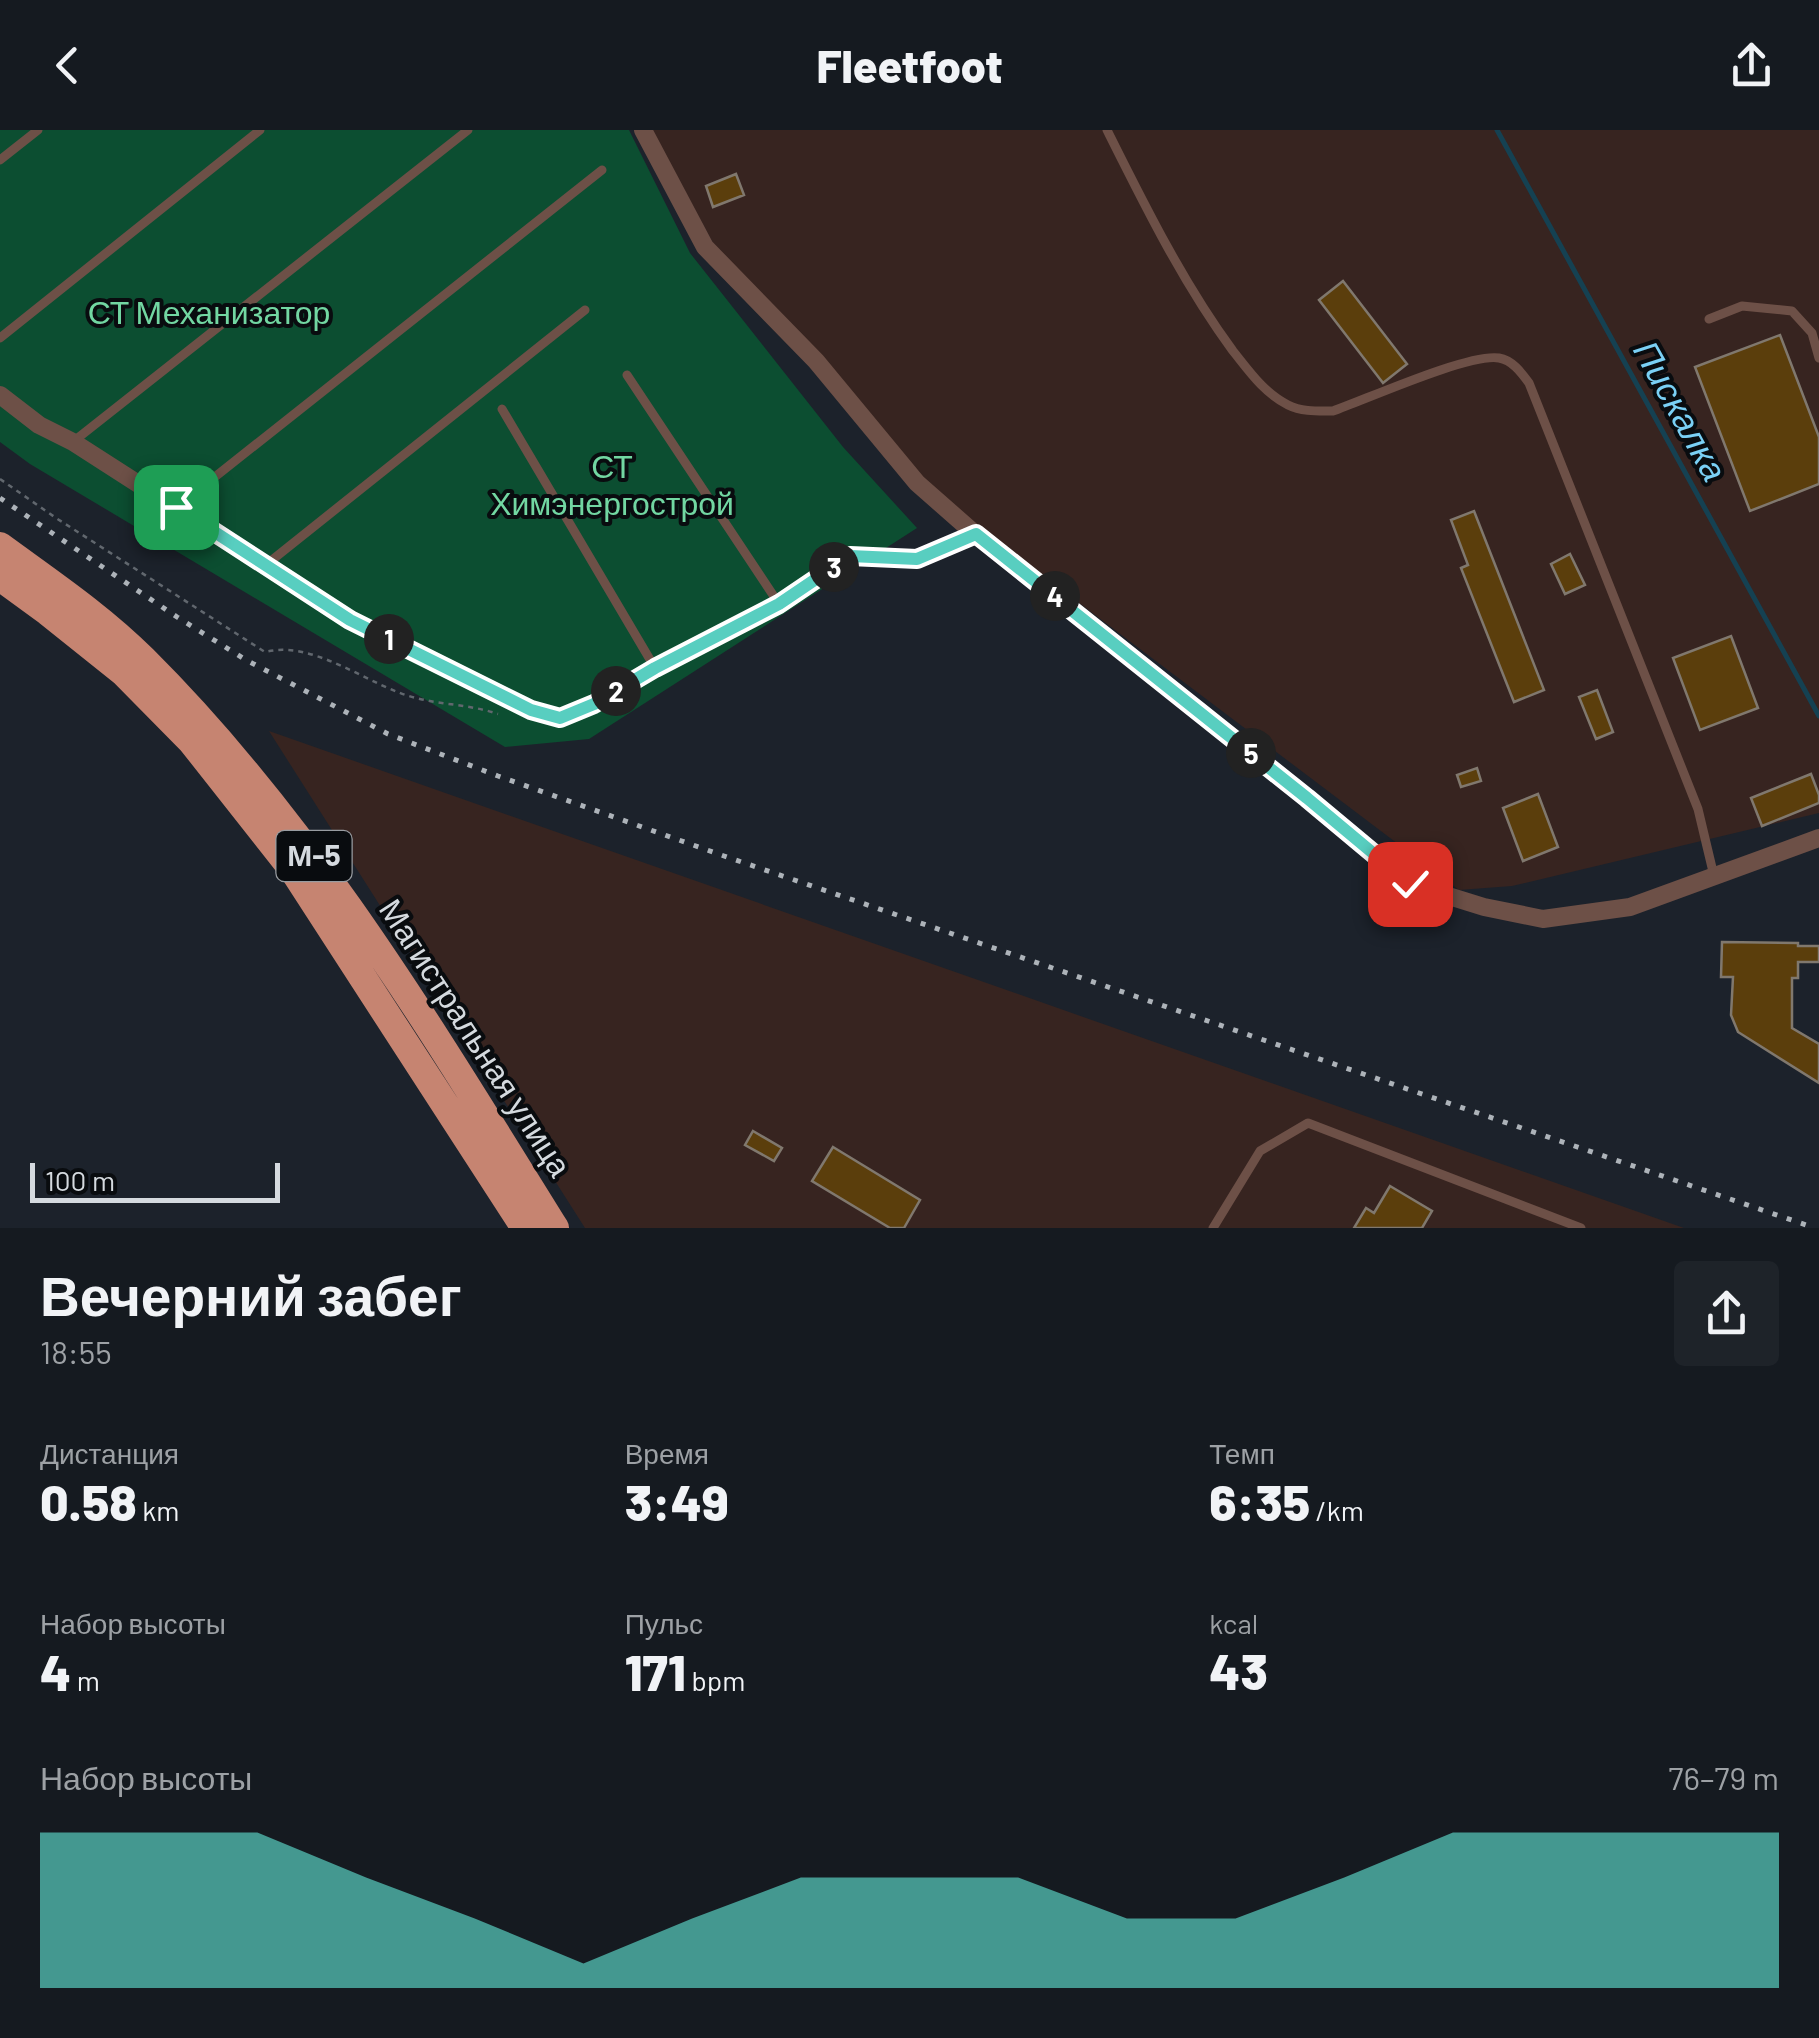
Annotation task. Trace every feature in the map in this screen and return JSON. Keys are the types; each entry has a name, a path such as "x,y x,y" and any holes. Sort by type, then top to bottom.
{"highway":[{"name":"Магистральная улица","path":"0,546 70,597 140,656 212,732 324,871 418,1010 555,1228"},
{"name":"Магистральная улица","path":"0,577 123,672 192,742 294,870 525,1228"}],"street":[{"path":"643,130 705,247 816,361 918,483 1410,884 1484,907 1544,918 1630,908 1819,838"},
{"path":"0,395 40,425 73,442 350,620 531,710 560,718 594,704 779,604 850,556 917,559 976,534"}],"lane":[{"path":"0,160 38,130"},
{"path":"0,338 260,130"},
{"path":"73,442 468,130"},
{"path":"1107,130 1154,224 1211,320 1250,373 1271,394 1291,406 1333,411 1476,359 1502,358 1519,369 1528,382 1698,809 1714,878"},
{"path":"176,507 602,170"},
{"path":"1709,319 1742,306 1792,312 1812,333 1819,358"},
{"path":"264,566 585,310"},
{"path":"627,375 779,604"},
{"path":"502,409 655,668"},
{"path":"1213,1228 1260,1152 1308,1123 1581,1228"}],"path":[{"path":"0,479 264,652 278,648 295,650 364,675 396,692 503,716"}],"shaded area":[{"path":"652,130 1819,130 1819,813 1512,886 1459,890 907,473 713,243"},
{"path":"269,731 1684,1228 585,1228"}],"green space":[{"path":"0,130 629,130 690,253 843,447 917,528 589,739 505,747 30,464 0,442"}],"building":[{"path":"736,174 744,195 713,207 706,186"},
{"path":"1343,281 1407,364 1383,383 1319,300"},
{"path":"1780,335 1819,437 1819,484 1750,511 1695,367"},
{"path":"1474,511 1544,690 1514,702 1461,568 1468,565 1451,520"},
{"path":"1570,554 1585,585 1565,594 1551,564"},
{"path":"1731,636 1758,708 1700,730 1673,658"},
{"path":"1597,690 1613,732 1596,739 1579,697"},
{"path":"1477,768 1481,781 1461,787 1457,775"},
{"path":"1811,774 1819,803 1762,826 1751,798"},
{"path":"1538,794 1558,847 1523,861 1503,808"},
{"path":"1722,942 1819,946 1819,962 1798,962 1798,978 1792,978 1792,1028 1819,1044 1819,1083 1738,1032 1731,1015 1733,977 1721,977"},
{"path":"753,1131 782,1148 774,1161 745,1145"},
{"path":"833,1147 920,1200 904,1228 890,1228 812,1181"},
{"path":"1390,1186 1432,1211 1422,1228 1354,1228 1366,1208 1374,1213"}],"waterway":[{"name":"Пискалка","path":"1497,130 1819,716"}],"railway":[{"path":"0,498 246,660 388,734 724,856 1815,1228"}],"route":[{"path":"176,507 350,620 531,710 560,718 594,704 779,604 850,556 917,559 976,534 1410,884"}],"park label":[{"name":"СТ Механизатор","path":"209,313"},
{"name":"СТ Химэнергострой","path":"612,486"}]}
